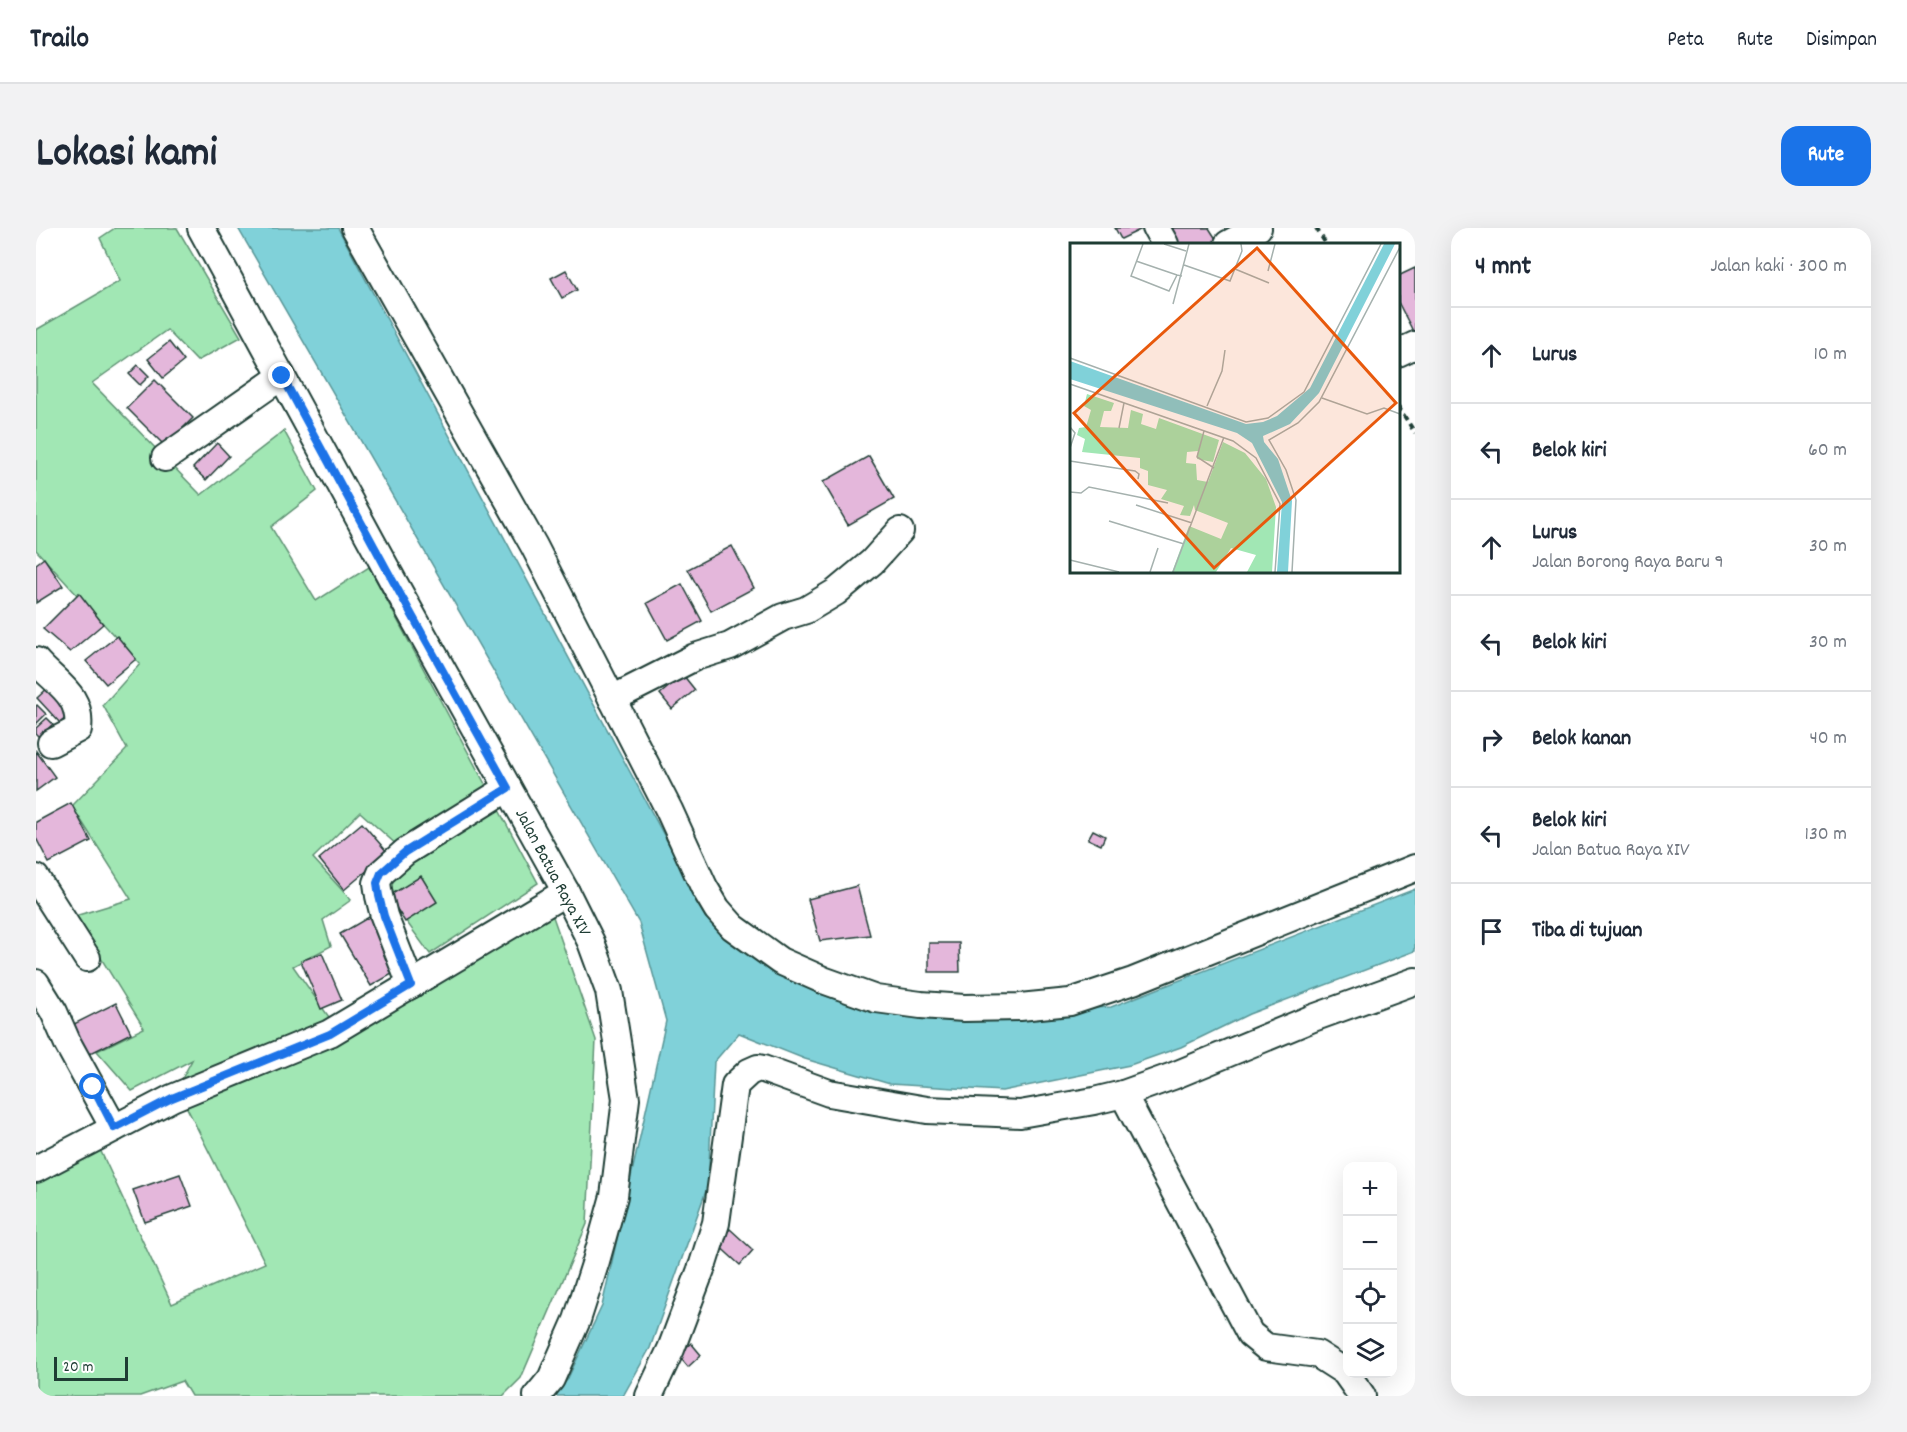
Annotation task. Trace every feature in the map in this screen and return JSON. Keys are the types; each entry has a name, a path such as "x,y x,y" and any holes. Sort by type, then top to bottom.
{"street":[{"name":"Jalan Batua Raya XIV","path":"201,228 566,892 591,942 609,991 626,1099 614,1196 577,1320 551,1379 537,1396"},
{"path":"355,228 534,546 717,909 733,927 780,961 823,980 876,999 964,1008 1020,1007 1070,1002 1133,981 1415,868"},
{"path":"1156,228 1164,243"},
{"path":"1400,352 1415,345"},
{"path":"165,458 282,376"},
{"path":"612,699 695,657 730,646 783,617 806,610 836,592 872,562 900,531"},
{"path":"36,661 73,698 79,715 78,729 51,743"},
{"path":"411,985 384,916 377,883 381,873 405,852 508,788"},
{"path":"36,878 87,958"},
{"path":"36,1168 182,1094 330,1034 566,892"},
{"path":"649,1396 671,1349 716,1223 727,1154 733,1091 740,1079 749,1072 758,1068 763,1069 829,1093 927,1110 1020,1114 1123,1094 1173,1076 1313,1018 1415,981"},
{"path":"36,983 54,1012 68,1044 114,1128"},
{"path":"1123,1094 1250,1334 1266,1347 1317,1353 1345,1372 1362,1396"}],"path":[{"path":"1316,228 1325,243"},
{"path":"1400,409 1415,433"}],"green space":[{"path":"115,228 177,228 241,337 197,361 167,330 92,383 201,495 284,431 317,491 271,527 316,601 369,567 538,883 430,954 376,880 408,855 360,812 313,858 351,900 323,920 331,946 293,966 331,1020 550,908 596,1040 587,1224 521,1378 503,1396 191,1396 182,1381 140,1396 36,1396 36,1159 90,1128 172,1304 265,1263 177,1088 192,1060 132,1091 97,1051 144,1028 75,916 131,899 72,806 127,749 103,705 140,664 36,550 36,330 120,281 100,238"}],"water":[{"path":"238,228 338,228 710,921 787,974 994,1013 1111,1007 1415,889 1415,951 1249,1014 1181,1047 1130,1065 1002,1091 890,1084 805,1059 739,1033 714,1062 708,1185 650,1348 623,1396 552,1396 567,1380 602,1306 666,1021 639,923"}],"building":[{"path":"1115,228 1144,228 1121,239"},
{"path":"1165,228 1209,228 1218,242 1216,243 1175,243"},
{"path":"1415,268 1415,335 1400,306 1400,275"},
{"path":"566,270 577,290 562,298 551,278"},
{"path":"169,342 184,361 163,378 148,359"},
{"path":"138,365 149,376 140,385 129,374"},
{"path":"155,380 193,418 165,446 127,408"},
{"path":"217,443 229,456 206,480 193,468"},
{"path":"869,456 894,499 848,525 823,482"},
{"path":"732,546 754,588 711,611 688,569"},
{"path":"44,558 63,586 36,603 36,564"},
{"path":"682,584 702,621 667,640 647,603"},
{"path":"79,593 103,624 70,652 43,629"},
{"path":"117,636 136,659 106,684 86,661"},
{"path":"683,675 695,690 672,709 660,694"},
{"path":"50,686 73,711 60,723 37,698"},
{"path":"36,706 46,714 36,724"},
{"path":"47,718 53,724 39,737 36,734 36,728"},
{"path":"36,751 55,777 36,791"},
{"path":"71,803 91,841 49,863 36,838 36,822"},
{"path":"362,823 388,853 344,890 319,859"},
{"path":"1093,830 1105,836 1101,845 1088,839"},
{"path":"421,876 437,902 405,922 389,896"},
{"path":"857,886 870,935 820,941 808,899"},
{"path":"369,917 399,970 371,986 340,934"},
{"path":"929,943 959,943 960,972 929,972"},
{"path":"322,953 342,1000 321,1009 301,961"},
{"path":"116,1003 131,1033 87,1055 72,1025"},
{"path":"180,1174 192,1206 145,1222 133,1190"},
{"path":"730,1229 753,1250 740,1265 717,1244"},
{"path":"691,1343 701,1355 688,1367 678,1355"}],"route":[{"path":"93,1087 114,1128 172,1098 330,1034 411,985 384,916 377,883 381,873 405,852 508,788 282,376"}]}
